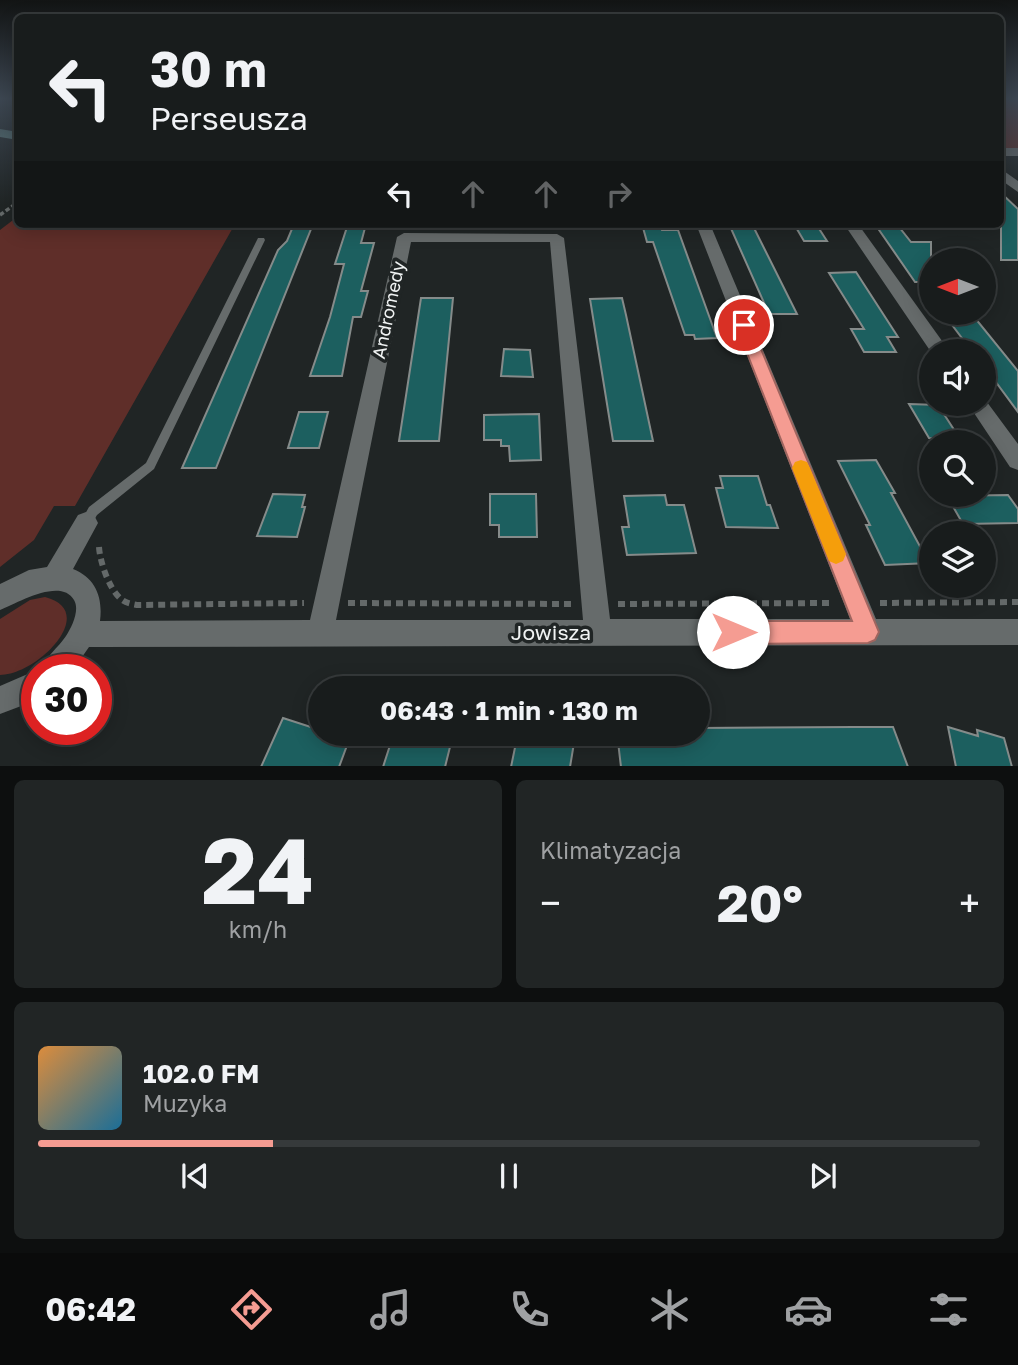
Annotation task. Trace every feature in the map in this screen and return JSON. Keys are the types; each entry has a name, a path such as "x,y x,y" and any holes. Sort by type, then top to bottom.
{"street":[{"path":"1004,176 1018,188"},
{"path":"705,228 868,632"},
{"path":"854,228 932,339"},
{"name":"Andromedy","path":"320,634 404,237 557,238 598,633"},
{"path":"986,416 1018,461"},
{"path":"56,576 93,531"},
{"path":"0,597 38,579 56,576 72,579 84,587 89,599 89,616 84,635 70,654"},
{"name":"Jowisza","path":"84,635 1018,632"},
{"path":"0,700 21,693"}],"lane":[{"path":"93,531 93,511 150,467 261,240"}],"path":[{"path":"93,531 100,563 112,581 117,595 124,601 137,605 1018,603"}],"shaded area":[{"path":"1004,134 1018,134 1018,150 1004,150"},
{"path":"14,219 14,228 233,228 75,506 54,506 34,540 0,567 0,230"},
{"path":"45,597 60,604 67,615 65,628 45,654 21,654 21,669 0,675 0,619 30,600"}],"building":[{"path":"1004,196 1018,209 1018,260 1001,260"},
{"path":"292,228 311,228 216,468 182,468 278,250 287,241"},
{"path":"347,228 365,228 361,243 374,243 361,291 368,291 361,317 353,317 342,376 310,376 344,264 335,264"},
{"path":"643,228 678,230 717,338 695,339 694,335 685,335 653,242 647,242"},
{"path":"731,228 754,228 797,314 769,314"},
{"path":"796,228 819,228 827,241 804,241"},
{"path":"878,228 900,228 911,242 931,242 931,248 919,248 919,282 915,282"},
{"path":"856,272 898,337 887,337 896,352 864,352 851,329 864,329 829,273"},
{"path":"421,298 453,298 439,441 399,441"},
{"path":"622,298 653,441 613,441 590,299"},
{"path":"953,326 982,326 992,339 963,339"},
{"path":"996,344 1018,371 1018,412 996,382"},
{"path":"504,349 530,350 533,377 501,376"},
{"path":"909,404 919,404 919,416 945,416 954,430 924,430"},
{"path":"299,412 328,412 319,448 288,448"},
{"path":"539,414 541,460 510,461 509,446 501,446 501,440 484,440 484,415"},
{"path":"876,460 919,545 919,563 885,565 866,525 870,525 838,461"},
{"path":"720,476 758,476 778,528 726,527 716,488 723,488"},
{"path":"273,494 305,495 302,507 305,507 297,537 257,536"},
{"path":"490,494 536,494 537,537 499,537 499,525 490,525"},
{"path":"665,495 667,505 684,505 696,553 627,555 622,527 629,527 624,496"},
{"path":"996,495 1008,495 1018,509 1018,523 961,521 953,507 996,507"},
{"path":"283,718 308,726 308,746 347,746 339,766 261,766"},
{"path":"893,727 908,766 621,766 619,746 710,746 710,728"},
{"path":"948,727 978,736 977,730 1004,738 1012,766 956,766"},
{"path":"390,746 450,746 445,766 383,766"},
{"path":"515,746 574,746 570,766 511,766"}],"slow traffic":[{"path":"801,468 836,554"}],"route":[{"path":"733,632 868,632 744,325"}]}
